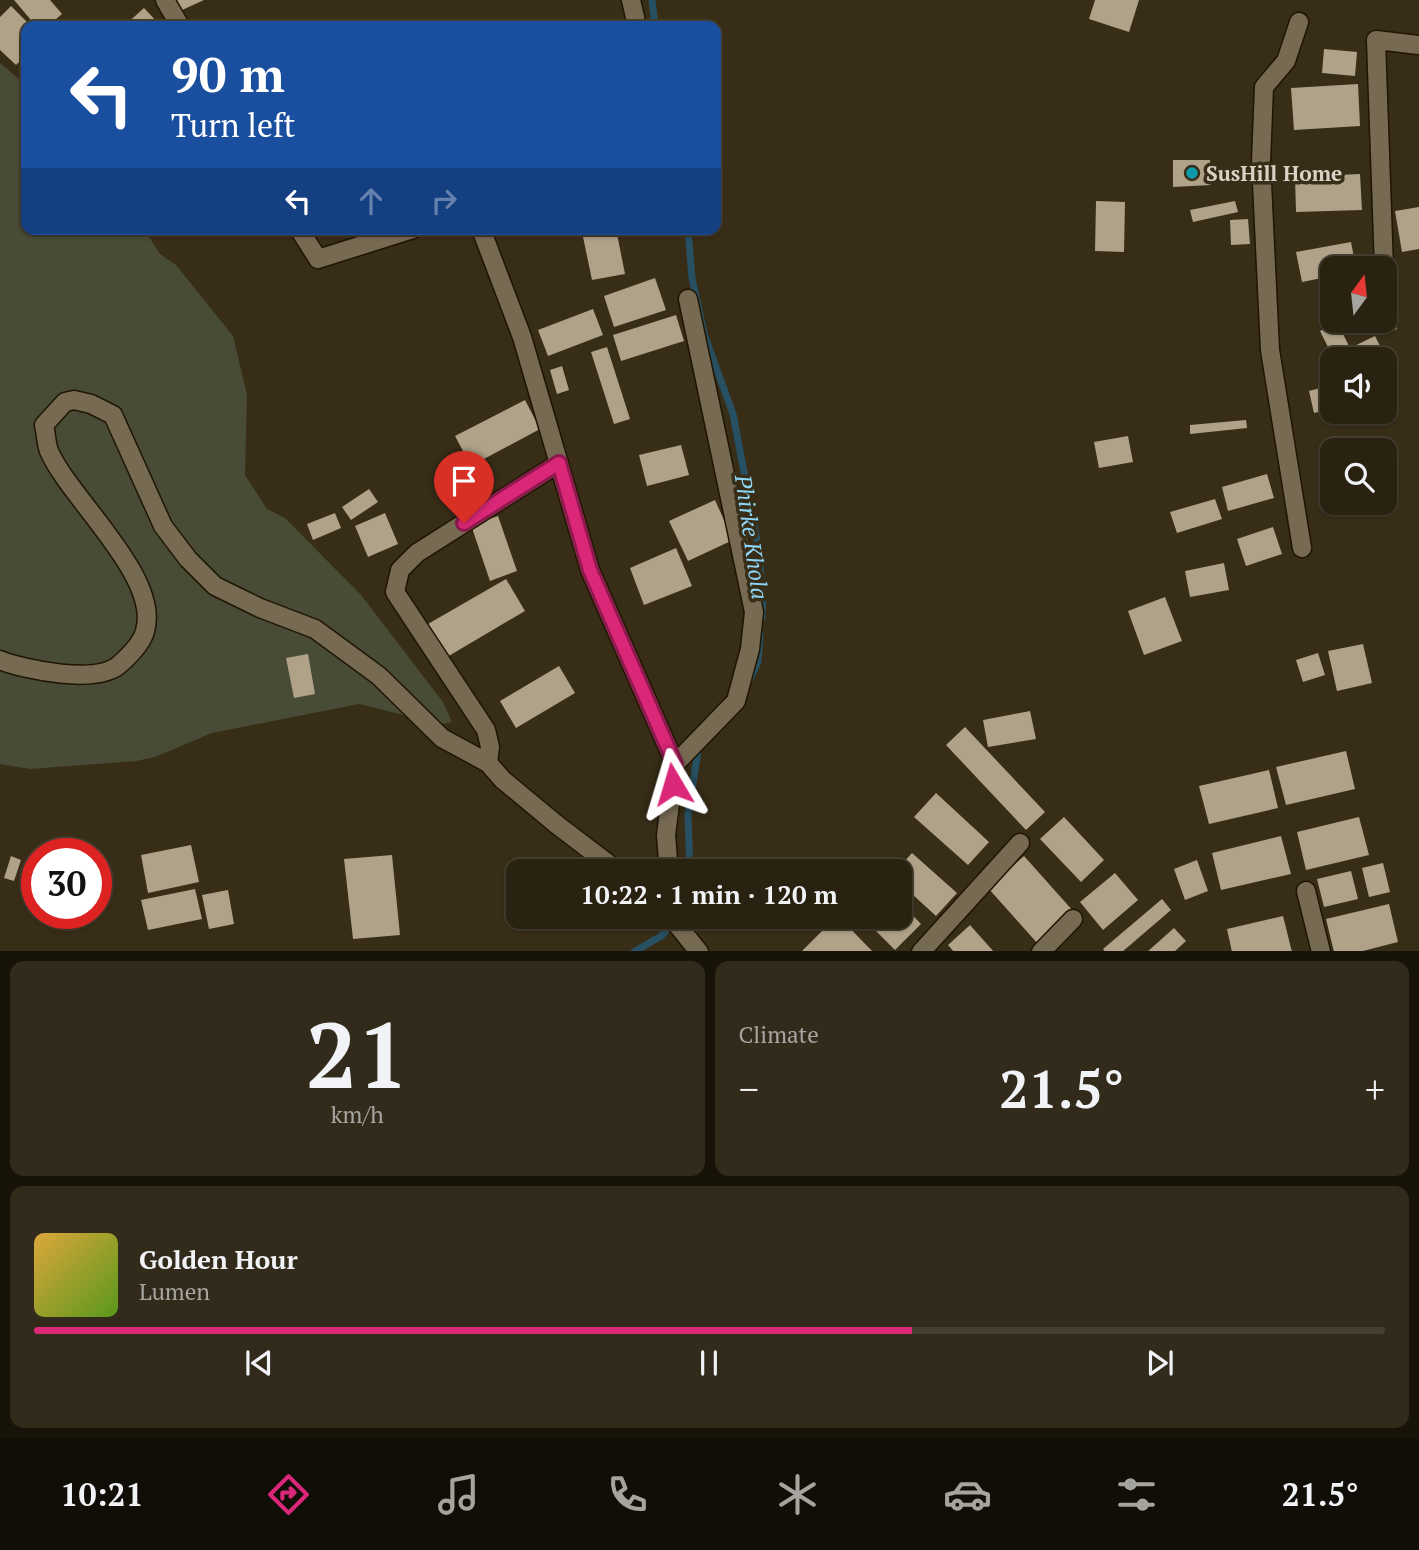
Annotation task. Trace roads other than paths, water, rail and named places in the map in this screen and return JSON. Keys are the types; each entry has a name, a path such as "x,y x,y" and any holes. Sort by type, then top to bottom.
{"street":[{"path":"165,0 177,21"},
{"path":"631,0 635,21"},
{"path":"1299,22 1286,61 1264,87 1261,162 1270,350 1302,548"},
{"path":"1384,256 1376,40 1419,45"},
{"path":"303,235 317,259 394,235"},
{"path":"483,235 522,337 590,570 675,764 666,835 668,859"},
{"path":"675,764 736,701 750,649 754,612 688,299"},
{"path":"0,660 58,674 90,674 116,668 130,655 145,631 147,603 128,566 49,451 44,425 57,408 74,400 113,415 163,526 188,559 215,586 260,608 315,629 379,676 442,738 488,763 503,780 602,859"},
{"path":"488,763 490,747 486,730 395,592 400,570 417,553 559,463"},
{"path":"921,951 1020,843"},
{"path":"1306,891 1321,951"},
{"path":"1041,951 1073,919"},
{"path":"682,929 699,951"}],"waterway":[{"name":"Phirke Khola","path":"652,0 654,21"},
{"name":"Phirke Khola","path":"688,235 692,278 704,334 733,414 758,546 763,597 762,618"},
{"name":"Phirke Khola","path":"750,679 758,662 760,634"},
{"name":"Phirke Khola","path":"690,859 688,815 699,745"},
{"name":"Phirke Khola","path":"636,951 668,929"}],"place":[{"name":"SusHill Home","path":"1192,173"}]}
